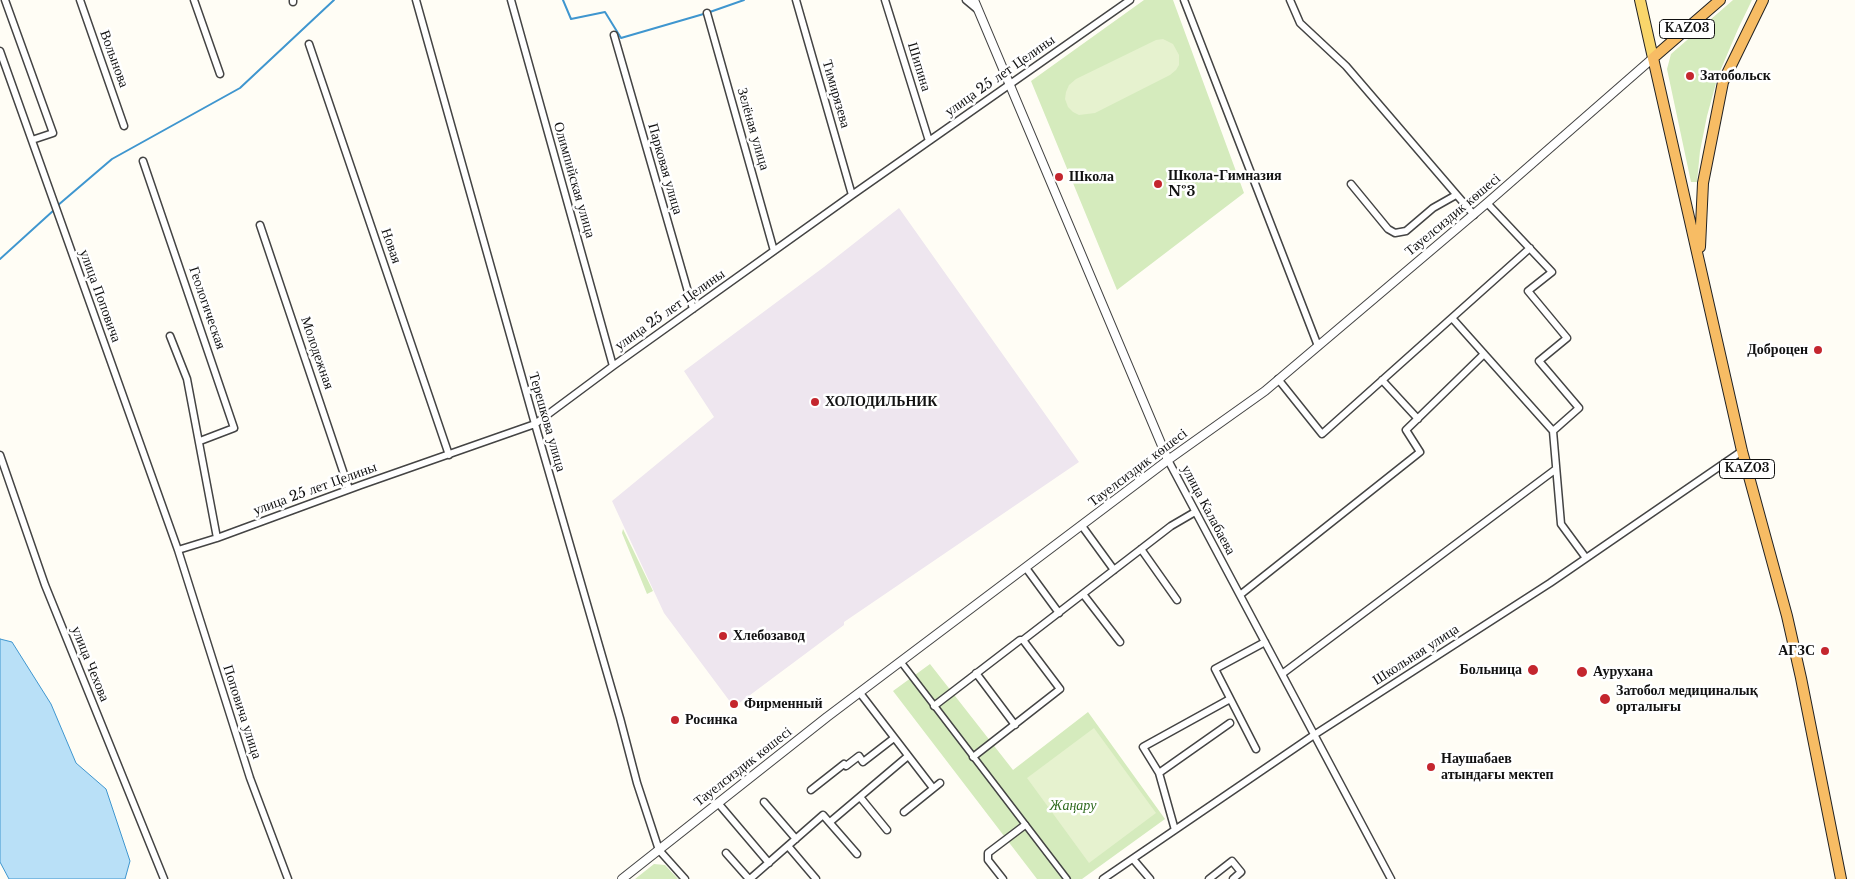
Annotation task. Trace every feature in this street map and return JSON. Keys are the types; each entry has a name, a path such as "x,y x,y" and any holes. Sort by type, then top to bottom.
{"highway":[{"name":"KАZ03","path":"1720,0 1653,58 1742,451 1793,643 1841,879"},
{"name":"KАZ03","path":"1699,263 1702,183 1723,82 1763,0"}],"main road":[{"path":"1640,0 1653,58"}],"street":[{"path":"5,0 53,133 32,140"},
{"name":"Волынова","path":"80,0 124,126"},
{"path":"194,0 220,74"},
{"name":"Терешкова улица","path":"416,0 637,783 659,850"},
{"name":"Олимпийская улица","path":"511,0 613,366"},
{"name":"Тимирязева","path":"796,0 852,195"},
{"name":"Шипина","path":"885,0 929,141"},
{"path":"966,0 978,11"},
{"name":"улица Калабаева","path":"974,0 1168,460 1391,879"},
{"name":"улица 25 лет Целины","path":"178,550 217,538 349,489 535,424 852,195 1130,0"},
{"path":"1184,0 1318,346"},
{"path":"1290,0 1300,23 1346,66 1474,215"},
{"name":"Зелёная улица","path":"708,14 774,252"},
{"name":"Парковая улица","path":"614,35 693,310"},
{"name":"Новая","path":"310,44 449,455"},
{"name":"улица Поповича","path":"0,51 178,550"},
{"name":"Тауелсиздик көшесі","path":"622,879 900,662 1278,379 1474,215 1653,58"},
{"name":"Геологическая","path":"143,161 234,428 200,442"},
{"path":"1351,184 1388,229 1395,233 1406,232 1433,208 1456,195"},
{"path":"1487,203 1552,272 1528,291 1567,338 1539,361 1579,408 1553,431"},
{"name":"Молодежная","path":"260,224 349,489"},
{"path":"1278,379 1322,434 1530,248"},
{"path":"1452,318 1553,431 1561,524 1586,558"},
{"path":"170,336 187,379 217,538"},
{"path":"1240,595 1420,452 1406,430 1484,354"},
{"path":"1382,380 1418,419"},
{"name":"Школьная улица","path":"1103,879 1314,735 1586,558 1742,451"},
{"name":"улица Чехова","path":"0,455 45,585 164,879"},
{"path":"1282,674 1556,469"},
{"path":"934,706 1020,640 1023,640 1059,613 1171,526 1195,512"},
{"path":"1082,526 1114,570"},
{"path":"1141,549 1178,600"},
{"name":"Поповича улица","path":"178,550 244,760 288,879"},
{"path":"1026,568 1059,613"},
{"path":"1083,594 1120,642"},
{"path":"974,757 1060,689 1023,640"},
{"path":"1256,749 1215,670 1264,642"},
{"path":"900,662 1067,879"},
{"path":"976,673 1015,725"},
{"path":"860,693 933,788"},
{"path":"1175,830 1159,773 1143,747 1230,700"},
{"path":"1159,773 1230,724"},
{"path":"811,790 844,764 846,766 859,756 864,762 894,738"},
{"path":"830,822 908,756"},
{"path":"904,812 940,783"},
{"path":"860,797 887,830"},
{"path":"764,802 796,839"},
{"path":"718,803 769,863"},
{"path":"726,853 753,878 823,815 857,854"},
{"path":"1003,879 988,860 988,853 1025,824"},
{"path":"788,846 816,879"},
{"path":"659,850 685,879"},
{"path":"1133,859 1150,879"},
{"path":"1209,879 1232,861 1241,872 1233,879"}],"shaded area":[{"path":"899,208 1079,462 844,622 844,625 734,707 664,613 612,501 714,417 684,371 824,267"}],"green space":[{"path":"1144,0 1173,0 1244,193 1117,290 1031,81"},
{"path":"1733,0 1752,0 1718,76 1700,151 1697,182 1691,182 1667,69 1671,54"},
{"path":"1163,39 1173,44 1179,55 1179,65 1170,75 1095,113 1079,115 1068,107 1065,99 1066,92 1069,85 1076,79 1156,40"},
{"path":"623,529 653,591 647,594 622,533"},
{"name":"Жаңару","path":"930,664 1013,770 1088,712 1165,819 1082,879 1037,879 893,691"},
{"path":"1094,728 1156,813 1089,863 1027,778"},
{"path":"654,864 665,865 678,879 635,879"}],"water":[{"path":"0,639 12,642 51,704 76,763 106,789 130,861 125,879 9,879 0,862"}],"waterway":[{"path":"57,206 112,159 240,88 334,0"},
{"path":"563,0 571,19 605,12 621,38 744,0"},
{"path":"0,259 54,210"}],"place":[{"name":"Затобольск","path":"1690,76"},
{"name":"Школа","path":"1059,177"},
{"name":"Школа-Гимназия №3","path":"1158,184"},
{"name":"Доброцен","path":"1818,350"},
{"name":"ХОЛОДИЛЬНИК","path":"815,402"},
{"name":"Хлебозавод","path":"723,636"},
{"name":"АГЗС","path":"1825,651"},
{"name":"Больница","path":"1533,670"},
{"name":"Аурухана","path":"1582,672"},
{"name":"Затобол медициналық орталығы","path":"1605,699"},
{"name":"Фирменный","path":"734,704"},
{"name":"Росинка","path":"675,720"},
{"name":"Наушабаев атындағы мектеп","path":"1431,767"}]}
